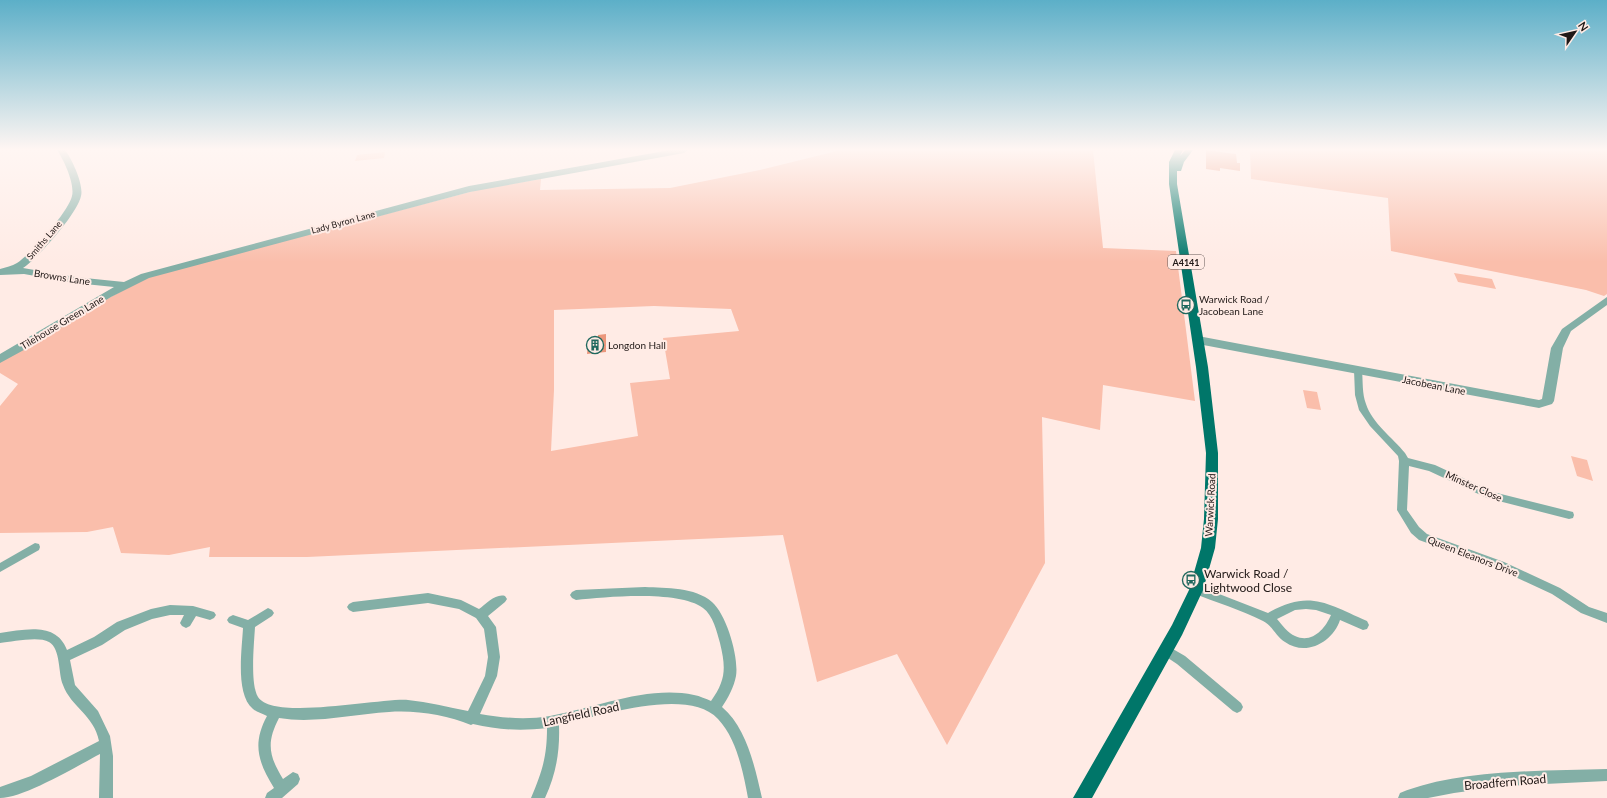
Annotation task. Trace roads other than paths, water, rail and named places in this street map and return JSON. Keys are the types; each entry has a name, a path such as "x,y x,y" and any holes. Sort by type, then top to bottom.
{"main road":[{"name":"Warwick Road","path":"1082,798 1166,650 1196,590 1209,541 1211,519 1212,453 1198,340 1174,187"}],"street":[{"name":"Smiths Lane","path":"23,268 73,205 77,197 75,187"},
{"name":"Lady Byron Lane","path":"123,285 144,276 478,187"},
{"name":"Browns Lane","path":"0,272 23,268 74,280 123,285"},
{"name":"Tilehouse Green Lane","path":"0,359 32,342 123,285"},
{"name":"Jacobean Lane","path":"1198,340 1539,404 1548,401 1557,348 1567,329 1607,300"},
{"path":"1358,370 1361,403 1364,410 1370,419 1402,455 1404,461"},
{"name":"Minster Close","path":"1404,461 1432,468 1455,477 1491,495 1569,515"},
{"name":"Queen Eleanors Drive","path":"1404,461 1402,510 1415,530 1423,537 1500,565 1556,591 1585,610 1607,618"},
{"path":"0,568 18,552 36,547"},
{"path":"1196,590 1269,618 1287,638 1299,643 1306,644 1328,633 1338,614"},
{"path":"576,596 621,591 651,592 690,597 709,606 723,631 731,663 730,678 727,688 714,708"},
{"path":"353,607 428,598 461,605 480,615 490,628 494,657 491,676 471,718"},
{"path":"480,615 501,599"},
{"path":"1269,618 1280,611 1300,604 1316,604 1363,624"},
{"path":"63,658 98,641 120,626 151,614 170,610 210,615"},
{"path":"186,623 193,612"},
{"path":"233,620 249,625 268,613"},
{"name":"Langfield Road","path":"249,625 248,686 251,698 258,706 274,713 294,714 393,706 418,707 471,718 528,724 553,722 609,707 661,700 692,700 714,708 727,719 746,765 755,798"},
{"path":"0,638 46,636 53,638 60,645 69,686 95,716 106,744 108,764 106,798"},
{"path":"1166,650 1182,660 1237,707"},
{"path":"274,713 264,737 263,747 274,779 282,788"},
{"path":"538,798 550,772 554,753 553,722"},
{"path":"0,794 34,781 106,744"},
{"name":"Broadfern Road","path":"1405,798 1427,791 1502,780 1607,775"},
{"path":"272,798 293,779"}],"place":[{"name":"Warwick Road / Jacobean Lane","path":"1186,305"},
{"name":"Longdon Hall","path":"595,345"},
{"name":"Warwick Road / Lightwood Close","path":"1191,580"}]}
